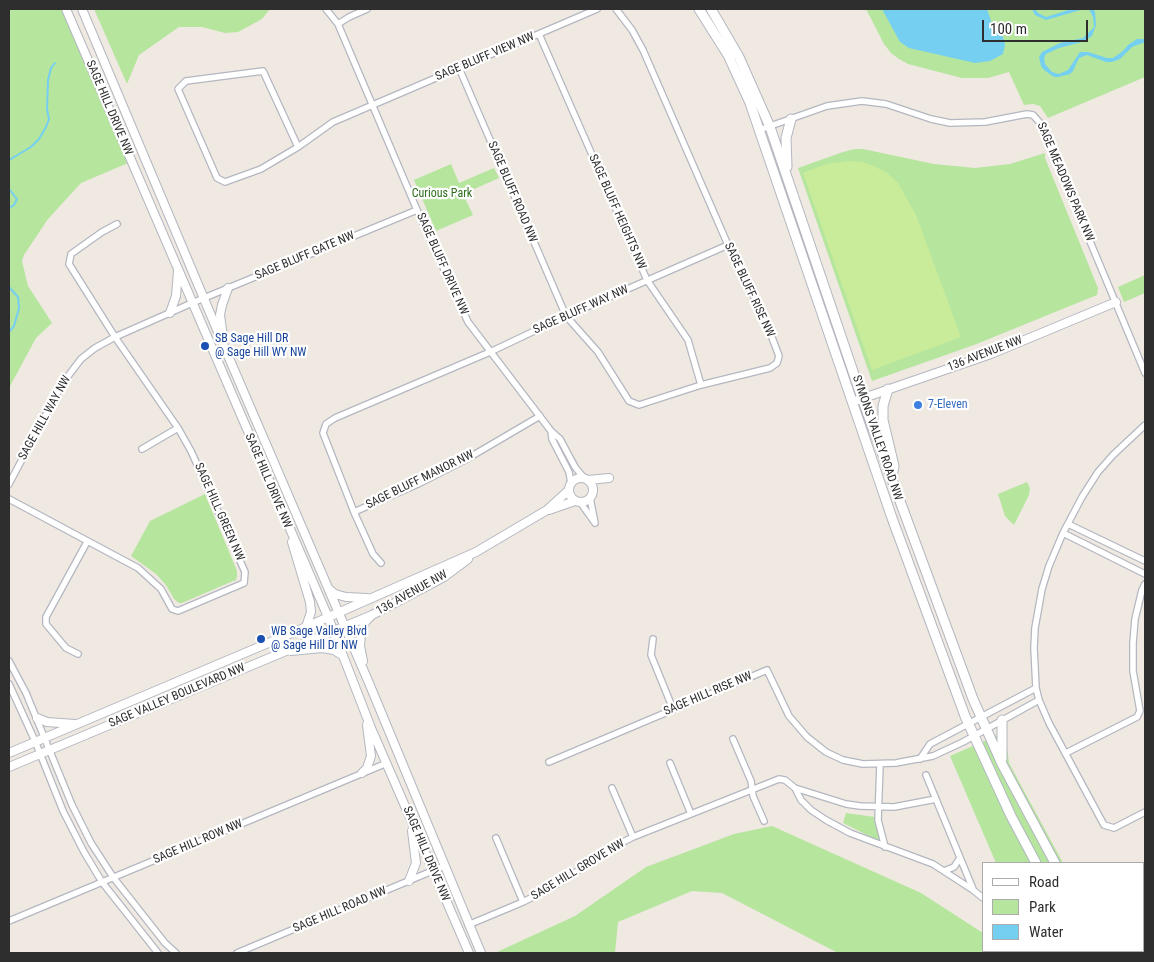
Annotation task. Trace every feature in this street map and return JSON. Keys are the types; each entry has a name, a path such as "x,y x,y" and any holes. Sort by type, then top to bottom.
{"main road":[{"name":"SYMONS VALLEY ROAD NW","path":"699,9 728,54 750,103 922,604 968,725 1011,816 1035,862"},
{"name":"SYMONS VALLEY ROAD NW","path":"711,9 739,57 770,126 862,398 981,718 1002,764 1054,862"},
{"path":"787,177 786,138 791,119"},
{"path":"888,389 883,406 883,420 894,466 892,478"},
{"path":"1002,720 1002,764"}],"street":[{"name":"SAGE HILL DRIVE NW","path":"66,9 328,617 410,819 469,953"},
{"name":"SAGE HILL DRIVE NW","path":"82,9 226,352 369,682 481,953"},
{"name":"SAGE BLUFF DRIVE NW","path":"326,9 338,24 374,104 417,210 468,322 551,431 560,439 575,468 586,479"},
{"path":"338,24 367,9"},
{"name":"SAGE BLUFF VIEW NW","path":"298,147 263,70 186,80 178,89 216,178 225,182 261,169 298,147 333,122 597,9"},
{"name":"SAGE BLUFF RISE NW","path":"566,316 598,352 630,401 640,404 701,385 770,368 777,363 778,356 765,319 728,245 643,50 632,30 616,9"},
{"name":"SAGE BLUFF HEIGHTS NW","path":"539,34 647,280 688,340 701,385"},
{"name":"SAGE BLUFF ROAD NW","path":"459,68 566,316"},
{"name":"SAGE MEADOWS PARK NW","path":"759,130 835,104 862,101 886,104 931,119 961,124 999,121 1027,114 1034,115 1041,124 1145,373"},
{"name":"SAGE BLUFF GATE NW","path":"192,302 417,210"},
{"name":"SAGE HILL GREEN NW","path":"9,499 87,542 122,558 145,573 161,589 172,609 178,611 244,583 245,572 194,458 178,428 115,337 69,264 71,254 117,224"},
{"name":"SAGE BLUFF WAY NW","path":"490,352 566,316 728,245"},
{"path":"170,313 176,296 178,270"},
{"path":"226,352 220,315 228,288"},
{"name":"SAGE HILL WAY NW","path":"9,484 62,384 80,359 115,337 192,302"},
{"name":"136 AVENUE NW","path":"852,402 991,354 1116,302"},
{"name":"SAGE BLUFF MANOR NW","path":"490,352 335,418 326,424 323,434 354,512 435,475 540,416"},
{"path":"1145,425 1098,472 1082,497 1063,534 1049,566 1042,589 1034,648 1036,688 1039,700 1104,825 1114,828 1145,812"},
{"path":"142,449 178,428"},
{"name":"SAGE BLUFF DRIVE NW","path":"551,431 552,439 569,472 570,487"},
{"path":"609,478 593,490 590,498 595,523 578,502 570,496 570,487 576,479 586,479 609,478"},
{"path":"586,479 593,490"},
{"name":"136 AVENUE NW","path":"344,626 372,615 444,577 476,552 547,510 570,487"},
{"path":"578,502 590,498"},
{"name":"136 AVENUE NW","path":"547,510 578,502"},
{"path":"354,512 373,554 381,563"},
{"path":"1068,524 1145,561"},
{"path":"290,531 293,551 310,602 310,612 306,627"},
{"path":"1063,534 1145,574"},
{"path":"78,654 66,648 46,624 46,617 87,542"},
{"name":"136 AVENUE NW","path":"339,612 476,552"},
{"path":"1066,753 1137,717 1140,711 1133,671 1132,643 1135,619 1145,584"},
{"path":"329,589 346,597 371,597"},
{"name":"SAGE VALLEY BOULEVARD NW","path":"9,753 339,612"},
{"path":"369,682 360,646 362,627 372,615"},
{"name":"SAGE VALLEY BOULEVARD NW","path":"9,767 344,626"},
{"path":"653,640 650,655 673,709"},
{"path":"279,653 322,648 330,649 342,655"},
{"path":"9,661 38,718 80,822 113,877 165,943 176,953"},
{"name":"SAGE HILL RISE NW","path":"549,762 766,670 788,716 815,744 843,760 863,764 880,764 933,756 1039,700"},
{"path":"9,684 35,741 63,811 84,852 102,882 158,953"},
{"path":"920,759 930,744 1036,688"},
{"path":"362,773 369,764 371,752 364,708 377,703"},
{"path":"38,718 47,722 77,724"},
{"path":"733,739 751,781 753,796 764,821"},
{"name":"SAGE HILL ROW NW","path":"9,921 387,763"},
{"path":"670,763 691,814"},
{"path":"880,764 878,820 885,847"},
{"path":"926,775 973,890"},
{"name":"SAGE HILL GROVE NW","path":"468,925 523,902 556,885 617,845 633,837 778,779 785,780 795,788 846,804 894,807 936,799"},
{"name":"SAGE HILL GROVE NW","path":"612,788 633,837"},
{"path":"795,788 801,800 819,815 850,833 920,859 944,871 982,897"},
{"path":"409,880 416,863 410,819"},
{"name":"SAGE HILL GROVE NW","path":"496,838 523,902"},
{"path":"944,871 954,868 960,858"},
{"name":"SAGE HILL ROAD NW","path":"237,953 444,866"}],"green space":[{"path":"9,9 63,9 128,163 81,183 48,219 24,255 22,261 28,286 52,323 36,338 9,388"},
{"path":"94,9 270,9 262,19 238,32 225,33 202,27 179,27 139,55 127,84"},
{"path":"866,9 1145,9 1145,77 1048,118 1040,106 1033,104 1024,105 1009,72 988,78 962,78 908,64 899,59 884,44"},
{"path":"855,149 934,164 975,168 1010,164 1045,153 1045,158 1098,288 1097,295 974,345 872,381 798,168"},
{"path":"849,161 862,162 873,166 886,172 898,183 916,215 961,337 872,370 803,173 826,164"},
{"name":"Curious Park","path":"451,164 459,183 494,168 499,178 463,194 473,215 436,231 414,180"},
{"path":"1145,275 1145,293 1124,302 1118,287"},
{"path":"1027,482 1030,488 1029,495 1014,525 1005,516 998,494"},
{"path":"205,494 237,571 237,576 236,580 179,603 156,574 131,556 150,521"},
{"path":"1005,732 1009,763 1062,862 996,862 950,756"},
{"path":"846,813 875,817 881,842 843,823"},
{"path":"772,826 921,893 982,932 982,952 1081,953 838,953 722,893 692,891 618,922 615,953 497,953 575,916 646,867 734,834"},
{"path":"1144,864 1145,953 1121,953 1144,952"}],"water":[{"path":"882,9 987,9 992,24 1003,37 1005,45 1003,54 990,61 975,63 909,48 900,42"},
{"path":"1032,9 1046,17 1072,9 1084,9 1046,20 1035,15"},
{"path":"1089,9 1093,9 1095,12 1096,25 1092,36 1082,42 1059,48 1046,54 1044,58 1045,64 1052,72 1059,74 1068,70 1080,52 1113,58 1137,39 1145,39 1145,42 1132,47 1120,59 1112,62 1106,62 1087,55 1079,58 1070,74 1054,77 1041,66 1039,57 1042,52 1060,43 1083,38 1094,27 1093,17"}],"waterway":[{"path":"9,160 31,147 39,139 46,127 49,119 47,109 48,80 51,68 55,63"},
{"path":"9,189 17,199 14,205 9,208"},
{"path":"9,287 18,297 19,308 14,326 9,332"}],"place":[{"name":"SB Sage Hill DR @ Sage Hill WY NW","path":"205,346"},
{"name":"7-Eleven","path":"918,405"},
{"name":"WB Sage Valley Blvd @ Sage Hill Dr NW","path":"261,639"}]}
